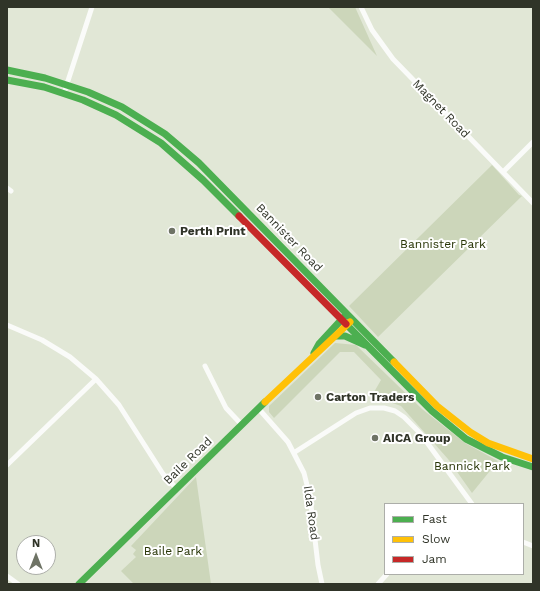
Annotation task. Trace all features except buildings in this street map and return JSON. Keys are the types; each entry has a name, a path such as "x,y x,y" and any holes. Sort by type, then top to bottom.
{"main road":[{"name":"Bannister Road","path":"7,70 67,84 122,107 183,149 226,189 438,406 470,432 488,443 533,459"},
{"name":"Bannister Road","path":"7,80 64,93 116,115 171,150 203,180 432,411 466,439 502,457 533,467"},
{"name":"Baile Road","path":"313,355 319,344 350,317"},
{"name":"Baile Road","path":"79,584 258,408 313,355 336,336 344,322"},
{"path":"336,336 345,336 369,346"}],"street":[{"path":"64,93 92,7"},
{"name":"Magnet Road","path":"361,7 372,30 393,59 533,203"},
{"path":"503,172 533,142"},
{"path":"7,325 42,340 70,357 96,379 119,405 163,474 176,488"},
{"path":"205,366 226,408 242,424"},
{"path":"7,465 96,379"},
{"name":"Ilda Road","path":"258,408 279,431 295,452 304,473 310,496 318,565 322,584"},
{"path":"295,452 356,413 370,408 384,408 395,411 404,417 420,433 471,503"},
{"path":"378,584 386,575"},
{"path":"7,576 18,584"}],"green space":[{"path":"328,7 355,7 377,56"},
{"name":"Bannister Park","path":"492,165 519,195 522,196 378,337 349,306"},
{"name":"Bannick Park","path":"335,343 356,345 422,409 465,443 498,461 472,493 448,459 401,406 384,400 370,399 381,380 354,352 340,352 274,418 269,412 269,406"},
{"name":"Baile Park","path":"196,477 211,584 134,584 121,571 136,557 133,554 136,550 131,546"}],"traffic: fast":[{"path":"7,70 45,78 88,92 122,107 165,134 199,163 394,362"},
{"path":"7,80 44,87 83,100 116,115 161,143 203,180 239,216"},
{"path":"314,353 319,344 344,317"},
{"path":"346,324 432,411 466,439 502,457 533,467"},
{"path":"336,336 345,336 365,345"},
{"path":"79,584 265,402"}],"traffic: slow":[{"path":"265,402 350,322"},
{"path":"394,362 437,406 470,432 488,443 533,459"}],"traffic: jam":[{"path":"239,216 346,324"}],"place":[{"name":"Perth Print","path":"172,231"},
{"name":"Carton Traders","path":"318,397"},
{"name":"AICA Group","path":"375,438"}]}
